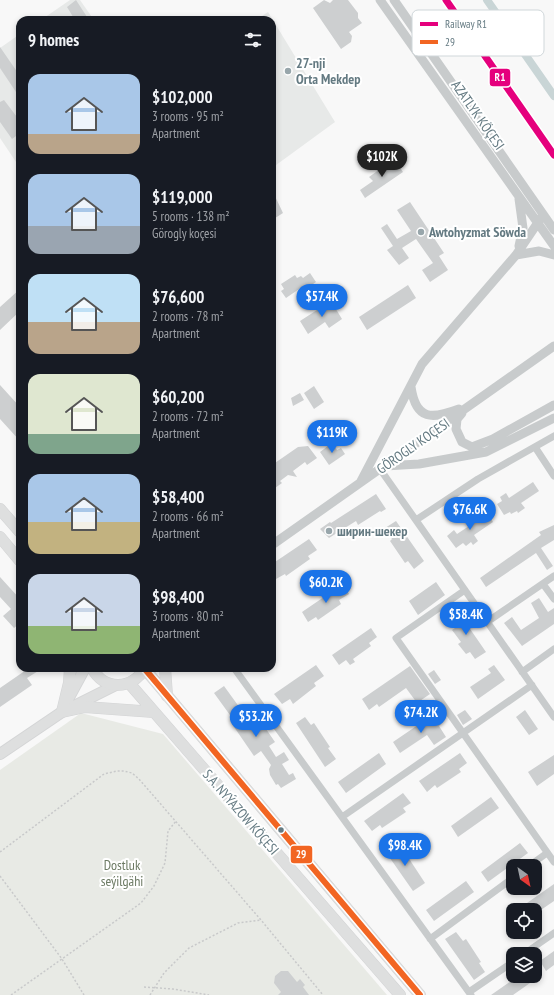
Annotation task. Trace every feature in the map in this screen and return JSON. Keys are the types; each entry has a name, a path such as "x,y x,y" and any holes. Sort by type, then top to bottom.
{"main road":[{"path":"0,509 16,527"},
{"path":"0,537 16,555"},
{"path":"62,712 69,683 70,672"},
{"path":"62,712 83,672"},
{"path":"94,672 97,677 105,683 114,686"},
{"path":"0,754 62,712 114,686 130,683 140,676 142,672"},
{"name":"S.A. NYÝAZOW KÖÇESI","path":"147,672 420,995"},
{"path":"165,672 167,696"},
{"name":"S.A. NYÝAZOW KÖÇESI","path":"130,683 400,995"},
{"path":"62,712 85,707 154,712"}],"street":[{"name":"AZATLYK KÖÇESI","path":"380,0 412,46"},
{"name":"AZATLYK KÖÇESI","path":"394,0 412,26"},
{"name":"AZATLYK KÖÇESI","path":"419,56 554,246"},
{"name":"AZATLYK KÖÇESI","path":"433,56 554,230"},
{"path":"516,255 523,228 519,198"},
{"path":"361,482 422,364 516,255 536,222 543,215"},
{"path":"516,255 539,251 554,255"},
{"name":"GÖROGLY KOÇESI","path":"276,542 554,346"},
{"path":"411,387 413,401 422,412 434,417 472,404"},
{"path":"472,404 456,419 456,430 462,442 472,447 492,439 554,406"},
{"path":"554,418 486,452 419,464 382,467 416,520 554,717"},
{"path":"416,520 478,479 554,436"},
{"path":"535,447 554,476"},
{"path":"487,622 554,576"},
{"path":"543,584 554,599"},
{"path":"465,590 396,638 554,862"},
{"path":"522,672 554,649"},
{"path":"237,672 470,993 506,967"},
{"path":"342,817 532,685"},
{"path":"538,859 547,852"},
{"path":"430,938 506,883"},
{"path":"534,947 554,933"}],"path":[{"path":"0,852 104,774 117,771 132,773 176,821 323,995"},
{"path":"11,995 140,903 154,886 166,863 168,831 176,821"},
{"path":"0,876 62,959 84,995"},
{"path":"150,995 164,973 189,948 238,923 261,920"},
{"path":"144,987 209,995"}],"shaded area":[{"path":"70,0 80,0 91,16 47,16"},
{"name":"27-nji Orta Mekdep","path":"268,12 270,16 262,16"},
{"name":"27-nji Orta Mekdep","path":"276,25 335,122 276,165"},
{"path":"16,37 16,162 0,138 0,48"}],"green space":[{"name":"Dostluk seýilgähi","path":"81,713 163,734 387,995 0,995 0,770"}],"building":[{"path":"76,0 86,16 73,16 67,7"},
{"path":"324,0 330,3 333,0 348,0 358,13 358,18 362,23 349,32 352,36 351,42 341,49 313,8"},
{"path":"0,47 16,70 16,92 0,68"},
{"path":"4,100 16,116 16,136 12,139 0,122 0,102"},
{"path":"394,159 403,172 365,198 360,190 373,181 369,177"},
{"path":"276,198 283,213 276,217"},
{"path":"410,202 444,253 439,256 448,270 430,282 422,270 433,263 416,239 402,248 409,258 399,265 387,250 393,246 381,228 387,224 397,239 411,231 397,210"},
{"path":"310,273 316,282 307,288 305,285 286,298 281,291 284,289 281,284 295,275 297,278 301,276 303,278"},
{"path":"408,285 416,298 367,330 359,317"},
{"path":"16,293 16,315 0,330 0,307"},
{"path":"331,301 342,319 329,328 325,322 308,334 300,321"},
{"path":"0,385 16,403 16,437 0,419"},
{"path":"314,386 324,402 314,409 304,393"},
{"path":"300,393 304,400 293,406 291,398"},
{"path":"332,443 337,450 341,448 345,454 329,465 320,452"},
{"path":"308,446 317,458 307,465 305,462 293,471 297,477 288,475 280,481 282,483 276,487 276,462 298,447"},
{"path":"533,482 539,491 521,503 525,508 518,513 517,511 511,514 510,512 504,515 497,504 502,501 500,497 506,493 509,498"},
{"path":"376,494 386,509 381,512 380,511 358,525 356,521 329,538 320,529 330,522 331,523"},
{"path":"479,513 483,518 488,514 493,522 474,535 478,541 473,545 471,542 466,546 463,543 456,548 447,536 454,530 457,534 475,522 472,518"},
{"path":"396,521 424,561 414,569 408,561 405,563 390,541 392,539 385,528"},
{"path":"554,525 554,540 541,548 553,566 547,570 536,553 486,587 480,578 541,535 539,532"},
{"path":"309,539 317,550 308,556 310,559 286,576 285,574 276,579 276,561"},
{"path":"0,577 16,595 16,626 14,628 3,616 11,609 0,597"},
{"path":"436,582 445,595 418,615 409,601"},
{"path":"343,584 349,594 339,600 341,604 318,620 316,617 308,622 302,612"},
{"path":"539,598 548,612 554,608 554,624 522,646 504,623 512,617 521,630 539,618 531,603"},
{"path":"457,610 486,652 475,659 470,652 466,654 458,644 461,642 452,630 455,628 447,616"},
{"path":"371,628 377,637 369,643 371,646 353,659 355,662 350,665 346,660 339,665 332,655"},
{"path":"316,665 324,676 314,683 316,686 293,704 290,699 282,704 274,694"},
{"path":"494,665 505,680 478,699 470,687 491,673 488,669"},
{"path":"410,666 430,694 417,703 406,688 379,707 377,704 369,710 362,699"},
{"path":"434,670 441,680 435,684 428,674"},
{"path":"23,672 37,672 27,678 32,685 0,707 0,688"},
{"path":"224,686 245,715 253,710 275,742 269,746 276,757 284,752 289,760 282,764 289,775 293,773 296,779 281,788 278,784 276,785 270,775 269,769 271,765 261,751 254,756 232,724 235,722 214,693"},
{"path":"465,710 472,719 463,725 457,715"},
{"path":"525,710 538,729 529,735 516,717"},
{"path":"434,714 441,724 439,726 446,737 434,745 427,735 400,753 393,742"},
{"path":"305,717 311,725 314,723 336,759 325,767 296,723"},
{"path":"379,753 386,764 346,793 338,782"},
{"path":"460,753 467,763 459,769 461,772 437,788 435,785 427,792 419,781"},
{"path":"554,755 554,774 537,786 528,772"},
{"path":"403,793 411,803 403,808 406,812 382,828 380,825 372,831 364,821"},
{"path":"491,797 499,808 458,837 451,826"},
{"path":"520,843 528,853 520,859 506,859 506,869 488,882 481,872"},
{"path":"396,844 401,852 404,851 425,883 413,891 385,851"},
{"path":"466,881 474,892 434,921 426,910"},
{"path":"554,884 554,901 542,909 542,903 527,903 538,895 542,895 542,892"},
{"path":"456,932 463,941 466,939 481,962 479,963 485,972 474,980 445,939"},
{"path":"554,951 554,965 546,971 542,964 542,960"},
{"path":"281,971 288,971 297,982 300,979 305,985 303,987 309,995 278,995 281,992 274,983 275,976"},
{"path":"508,983 530,983 513,995 491,995"}],"waterway":[{"path":"487,0 494,10"},
{"path":"526,56 554,96"}],"rail line":[{"name":"R1","path":"446,0 453,10"},
{"name":"R1","path":"485,56 554,155"}],"transit line":[{"name":"29","path":"147,672 420,995"}],"place":[{"name":"27-nji Orta Mekdep","path":"288,71"},
{"name":"Awtohyzmat Söwda","path":"421,232"},
{"name":"ширин-шекер","path":"329,531"}]}
